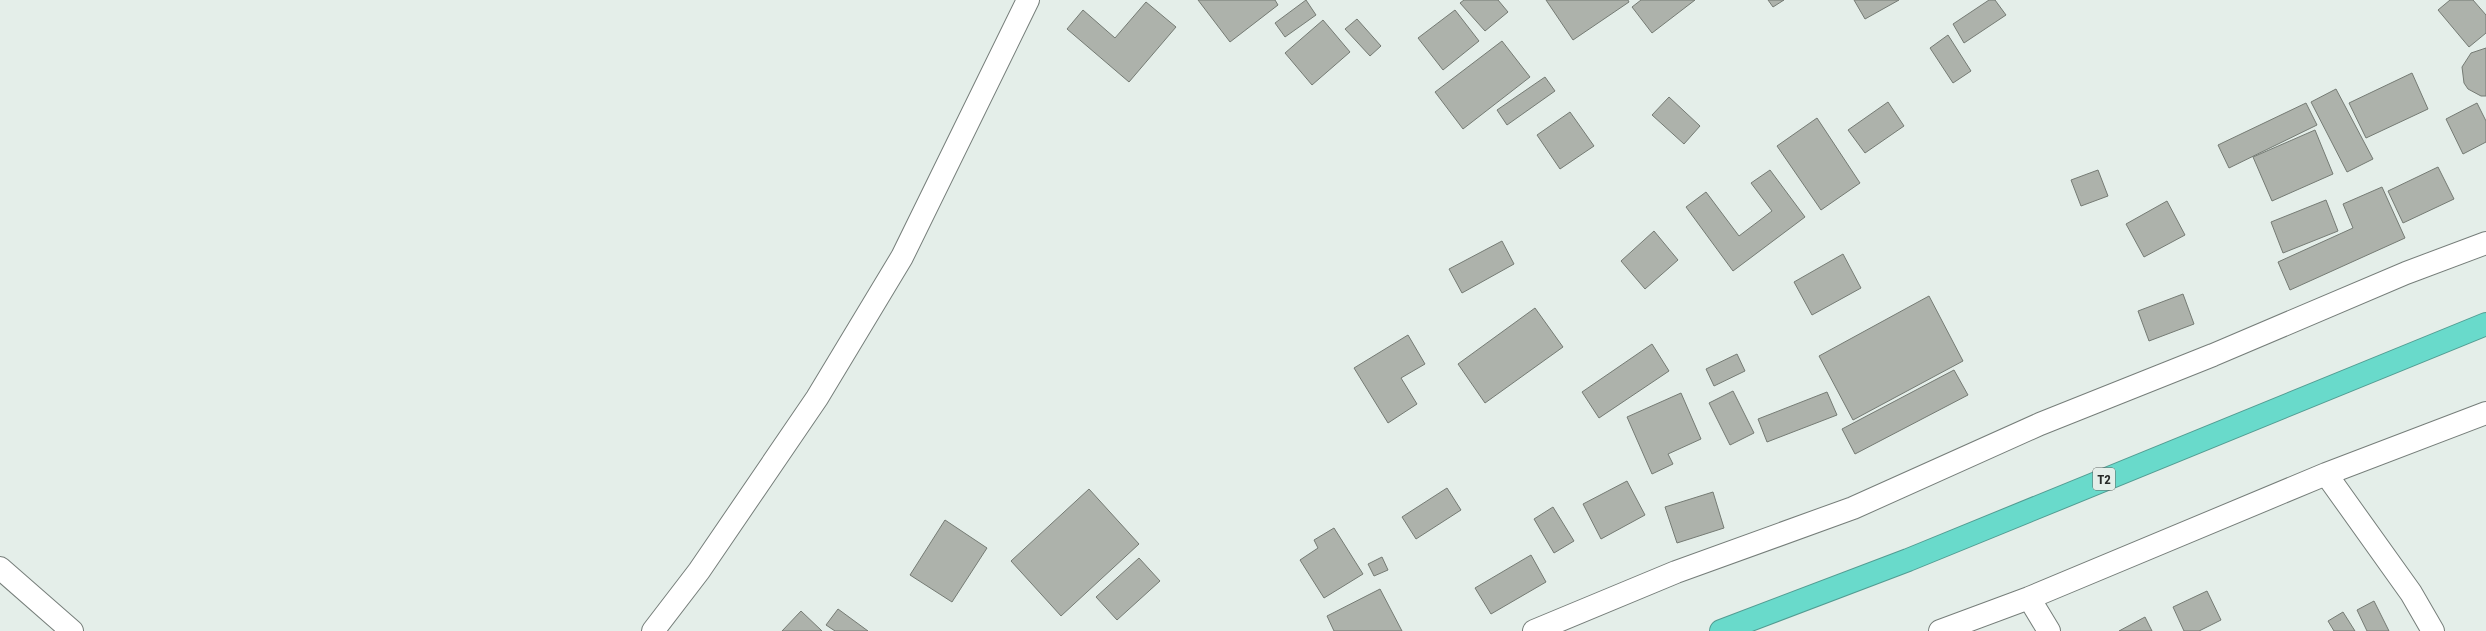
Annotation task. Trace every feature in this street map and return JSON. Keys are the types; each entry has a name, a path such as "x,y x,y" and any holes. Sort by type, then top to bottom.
{"highway":[{"name":"T2","path":"1721,631 1908,560 2486,324"}],"street":[{"path":"653,631 699,571 817,398 902,257 1028,0"},
{"path":"1534,631 1676,572 1853,508 2040,424 2214,355 2406,273 2486,243"},
{"path":"1940,631 2029,598 2326,474 2486,413"},
{"path":"2326,474 2411,593 2433,631"},
{"path":"0,568 72,631"},
{"path":"2029,598 2049,631"}],"building":[{"path":"1198,0 1275,0 1278,5 1230,42"},
{"path":"1306,0 1316,15 1285,37 1275,23"},
{"path":"1464,0 1498,0 1508,12 1485,31 1460,3"},
{"path":"1546,0 1628,0 1629,2 1573,40"},
{"path":"1641,0 1695,0 1652,33 1632,7"},
{"path":"1768,0 1784,0 1773,7"},
{"path":"1854,0 1899,0 1865,19"},
{"path":"1989,0 1995,0 2006,15 1964,43 1953,24"},
{"path":"2450,0 2473,0 2486,15 2486,33 2469,47 2438,10"},
{"path":"1146,2 1176,27 1129,82 1067,29 1083,10 1115,38"},
{"path":"1455,10 1479,41 1443,70 1418,38"},
{"path":"1357,19 1381,46 1370,56 1345,29"},
{"path":"1323,20 1350,52 1312,85 1285,53"},
{"path":"1948,35 1971,71 1953,83 1930,48"},
{"path":"1502,41 1530,77 1463,129 1435,92"},
{"path":"2486,48 2486,96 2481,96 2468,89 2464,83 2462,67 2471,53"},
{"path":"2412,73 2428,109 2366,138 2349,103"},
{"path":"1545,77 1555,91 1507,125 1497,110"},
{"path":"2336,89 2373,159 2347,172 2311,102"},
{"path":"1669,97 1700,126 1684,144 1652,115"},
{"path":"1888,102 1904,126 1865,153 1848,130"},
{"path":"2306,103 2317,125 2229,168 2218,145"},
{"path":"2477,103 2486,121 2486,142 2463,154 2446,119"},
{"path":"1570,112 1594,146 1560,169 1537,135"},
{"path":"1817,118 1860,183 1821,210 1777,146"},
{"path":"2315,130 2333,174 2272,201 2253,157"},
{"path":"2438,167 2454,199 2403,223 2388,191"},
{"path":"1770,170 1805,217 1733,271 1686,207 1706,192 1739,236 1772,211 1751,183"},
{"path":"2098,170 2108,196 2081,206 2071,180"},
{"path":"2382,187 2405,238 2290,290 2278,262 2353,228 2343,204"},
{"path":"2326,200 2338,231 2283,253 2271,222"},
{"path":"2167,201 2185,235 2144,257 2126,224"},
{"path":"1654,231 1678,260 1645,289 1621,261"},
{"path":"1502,241 1514,264 1462,293 1449,269"},
{"path":"1843,254 1861,288 1812,315 1794,282"},
{"path":"2183,294 2194,324 2149,341 2138,311"},
{"path":"1929,296 1963,361 1853,420 1819,356"},
{"path":"1535,308 1563,347 1485,403 1458,364"},
{"path":"1408,335 1425,364 1401,378 1417,404 1388,423 1354,368"},
{"path":"1652,344 1669,371 1599,418 1582,392"},
{"path":"1737,354 1745,371 1714,386 1706,369"},
{"path":"1954,370 1968,395 1855,454 1842,429"},
{"path":"1733,391 1754,433 1730,445 1709,403"},
{"path":"1827,392 1837,415 1767,442 1758,419"},
{"path":"1681,393 1701,439 1668,454 1673,464 1652,474 1627,417"},
{"path":"1627,481 1645,515 1601,539 1583,504"},
{"path":"1447,488 1461,510 1416,539 1402,517"},
{"path":"1089,489 1139,544 1061,616 1011,561"},
{"path":"1713,492 1724,528 1677,543 1665,507"},
{"path":"1553,507 1574,541 1554,553 1534,519"},
{"path":"945,520 987,548 952,602 910,575"},
{"path":"1334,528 1363,574 1324,598 1300,560 1318,548 1314,540"},
{"path":"1531,555 1546,582 1491,614 1475,588"},
{"path":"1382,557 1388,570 1374,576 1368,564"},
{"path":"1139,558 1160,581 1117,620 1096,597"},
{"path":"1380,589 1402,631 1334,631 1327,616"},
{"path":"2207,591 2221,620 2199,631 2184,631 2173,607"},
{"path":"2374,601 2389,631 2367,631 2357,610"},
{"path":"838,609 868,631 835,631 826,625"},
{"path":"801,611 822,631 782,631"},
{"path":"2343,612 2355,631 2334,631 2328,621"},
{"path":"2145,617 2152,631 2119,631"}]}
